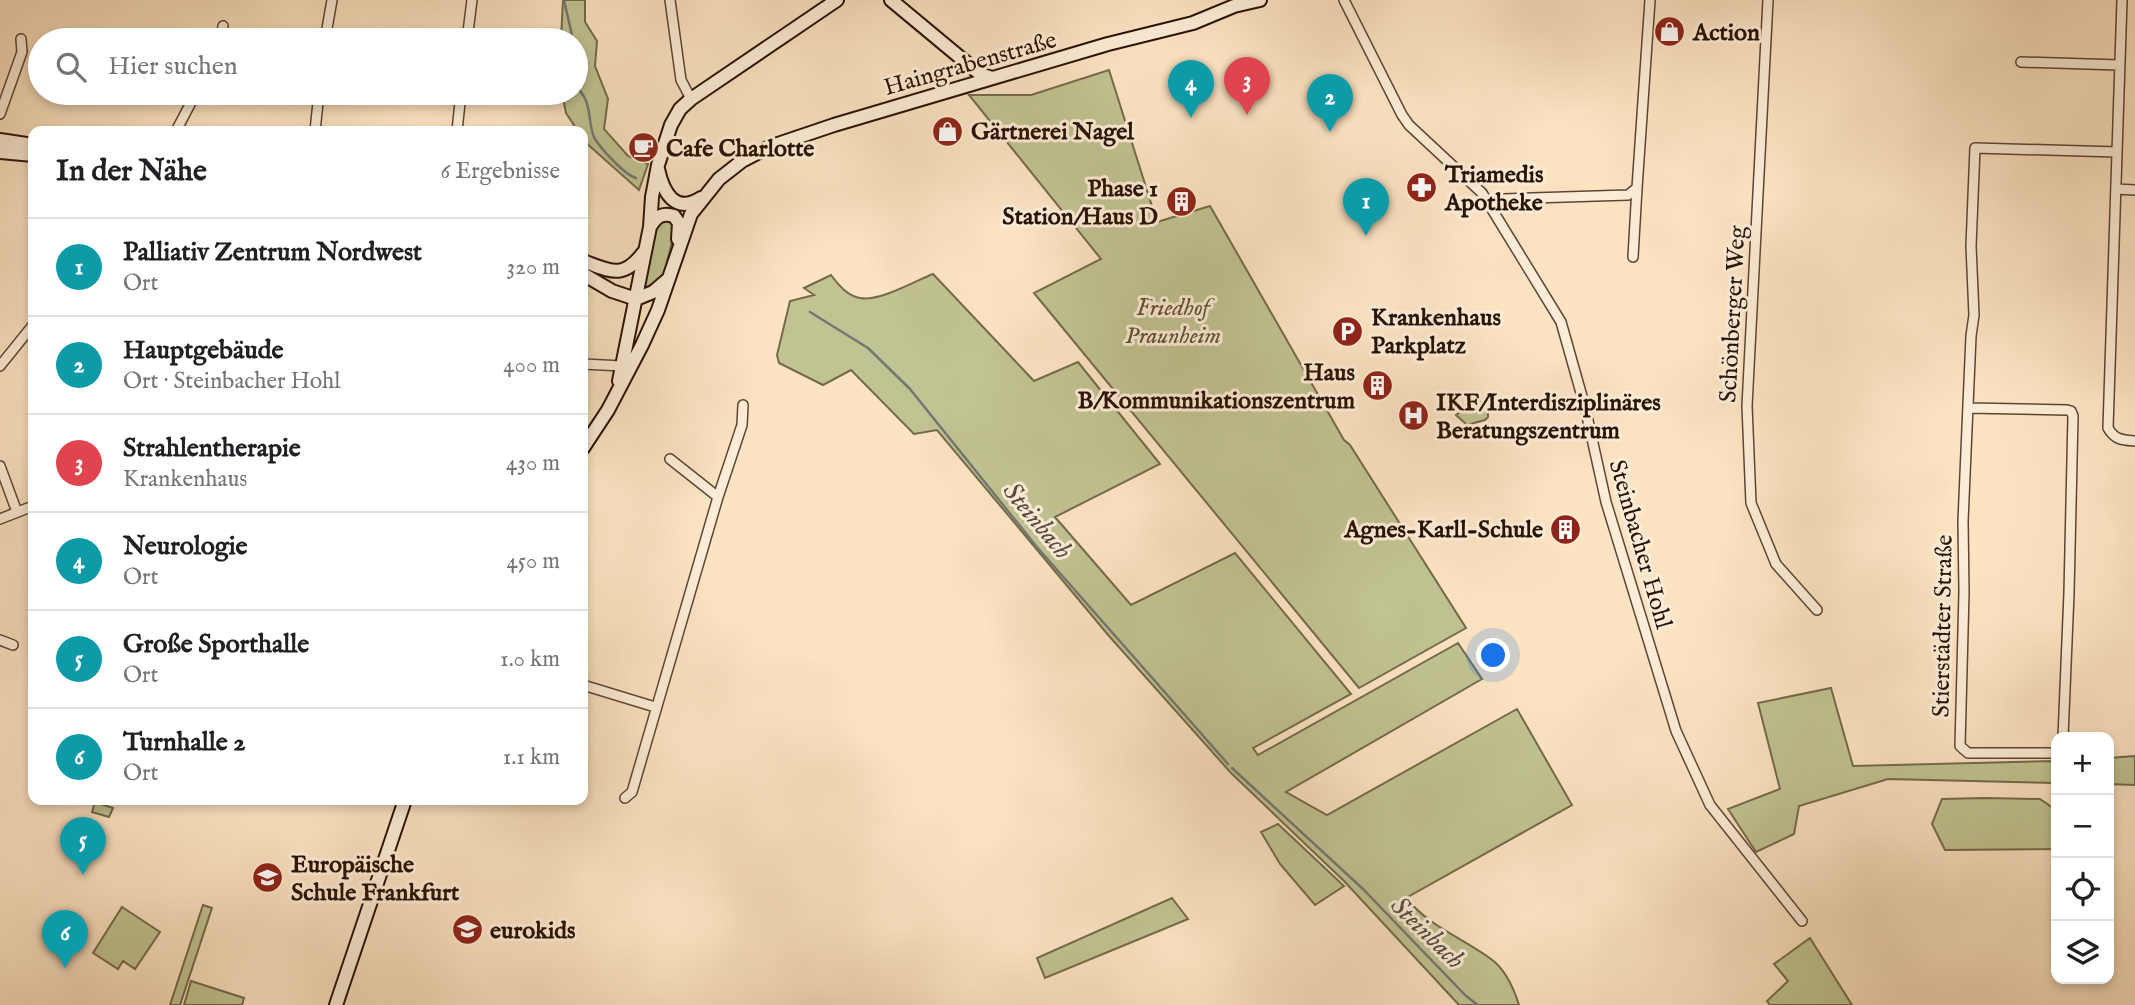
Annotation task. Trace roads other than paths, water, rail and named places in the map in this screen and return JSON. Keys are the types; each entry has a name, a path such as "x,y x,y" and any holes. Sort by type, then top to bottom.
{"main road":[{"path":"616,395 650,227 658,165 671,125 680,109 691,99 837,0"},
{"path":"891,0 980,74 992,78"},
{"name":"Haingrabenstraße","path":"588,440 616,395 646,336 691,214 706,194 734,167 769,147 1108,44 1193,23 1234,6 1259,0"},
{"path":"0,140 28,144"},
{"path":"0,152 28,155"},
{"path":"658,165 665,190 672,200 683,205 706,194"},
{"path":"650,227 659,216 674,216 679,223 677,250"},
{"path":"588,263 619,272 635,264 645,250"},
{"path":"588,277 612,291 636,299 660,287 669,277"},
{"path":"336,1005 403,805"}],"street":[{"path":"328,28 332,0"},
{"path":"468,28 471,0"},
{"path":"670,0 681,80 691,99"},
{"name":"Steinbacher Hohl","path":"1344,0 1409,125 1463,173 1490,204 1494,215 1561,322 1585,407 1606,502 1676,731 1710,805 1802,921"},
{"path":"1633,257 1650,0"},
{"name":"Schönberger Weg","path":"1768,0 1746,407 1751,503 1776,564 1817,610"},
{"path":"2122,0 2108,428 2113,436 2135,441"},
{"path":"0,114 22,52 22,39"},
{"path":"2021,62 2120,65"},
{"path":"179,126 190,105"},
{"path":"316,126 318,105"},
{"path":"458,126 460,105"},
{"name":"Stierstädter Straße","path":"2051,753 1968,753 1960,746 1963,521 1974,315 1971,246 1975,149 2117,152"},
{"path":"1490,204 1504,199 1628,195 1637,188"},
{"path":"2116,189 2135,190"},
{"path":"0,366 28,330"},
{"path":"588,364 622,366"},
{"path":"625,798 632,792 655,707 742,425 743,405"},
{"path":"1968,408 2067,410 2071,411 2073,416 2063,732"},
{"path":"670,459 718,497"},
{"path":"0,466 17,512"},
{"path":"0,519 28,508"},
{"path":"0,640 13,645"},
{"path":"588,687 655,707"}],"waterway":[{"name":"Steinbach","path":"564,0 570,28"},
{"name":"Steinbach","path":"588,105 595,139 614,162 636,178"},
{"name":"Steinbach","path":"810,312 868,348 910,389 1036,546 1228,764"},
{"name":"Steinbach","path":"1232,768 1363,889 1466,996 1478,1005"}],"place":[{"name":"Action","path":"1670,32"},
{"name":"Strahlentherapie","path":"1247,115"},
{"name":"Neurologie","path":"1191,118"},
{"name":"Gärtnerei Nagel","path":"948,131"},
{"name":"Hauptgebäude","path":"1330,132"},
{"name":"Cafe Charlotte","path":"643,148"},
{"name":"Triamedis Apotheke","path":"1422,188"},
{"name":"Phase 1 Station/Haus D","path":"1181,202"},
{"name":"Palliativ Zentrum Nordwest","path":"1366,236"},
{"name":"Krankenhaus Parkplatz","path":"1348,331"},
{"name":"Haus B/Kommunikationszentrum","path":"1378,386"},
{"name":"IKF/Interdisziplinäres Beratungszentrum","path":"1413,416"},
{"name":"Agnes-Karll-Schule","path":"1566,529"},
{"name":"Große Sporthalle","path":"83,875"},
{"name":"Europäische Schule Frankfurt","path":"268,878"},
{"name":"eurokids","path":"467,930"},
{"name":"Turnhalle 2","path":"65,968"}],"park label":[{"name":"Friedhof Praunheim","path":"1173,321"}]}
